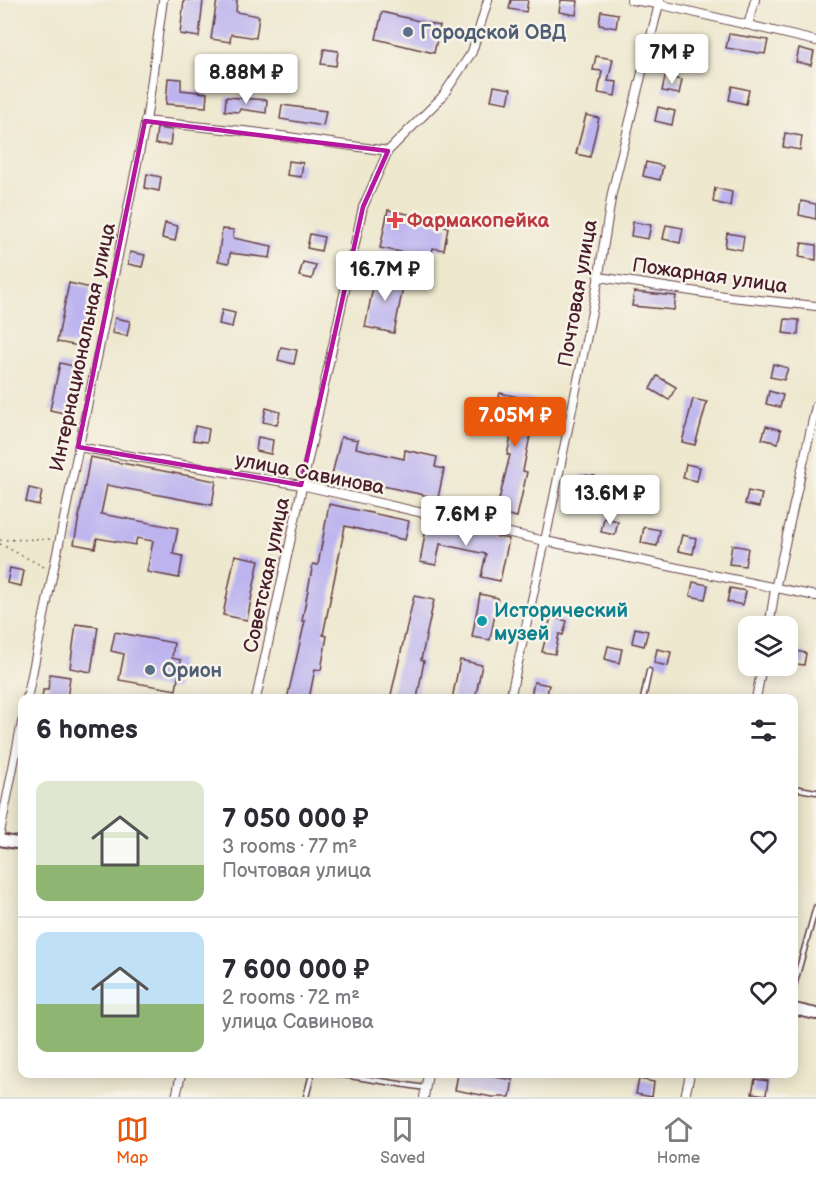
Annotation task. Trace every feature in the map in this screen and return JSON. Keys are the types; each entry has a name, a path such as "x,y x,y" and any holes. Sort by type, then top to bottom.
{"street":[{"name":"Интернациональная улица","path":"28,694 145,121 163,0"},
{"name":"Советская улица","path":"257,694 363,207 388,151 441,97 472,52 489,0"},
{"path":"631,0 659,2 816,41"},
{"path":"748,25 755,0"},
{"name":"Почтовая улица","path":"511,694 599,276 612,193 659,2"},
{"path":"145,121 253,132 388,151"},
{"name":"Пожарная улица","path":"599,276 731,297 816,306"},
{"path":"770,616 816,406"},
{"name":"улица Савинова","path":"78,447 302,485 545,541 816,596"},
{"path":"757,694 760,676"},
{"path":"0,833 18,742"},
{"path":"0,840 18,843"},
{"path":"798,1010 816,1014"},
{"path":"176,1097 180,1078"},
{"path":"424,1097 428,1078"},
{"path":"685,1097 689,1078"}],"lane":[{"path":"644,694 649,671"},
{"path":"798,789 816,792"},
{"path":"798,972 816,907"},
{"path":"306,1097 311,1078"},
{"path":"362,1078 426,1088"}],"path":[{"path":"0,540 59,539"},
{"path":"0,543 53,572"}],"highlighted area":[{"path":"145,121 388,151 363,207 301,485 78,447"}],"building":[{"path":"184,0 203,0 199,37 180,34"},
{"path":"217,0 237,0 236,12 259,16 256,38 231,34 230,42 211,39"},
{"path":"511,0 528,0 526,12 509,9"},
{"path":"561,0 578,1 576,15 559,12"},
{"path":"601,11 618,14 616,28 599,25"},
{"name":"Городской ОВД","path":"382,12 440,26 434,53 376,39"},
{"path":"729,34 768,40 765,54 726,48"},
{"path":"799,48 814,52 811,65 796,62"},
{"path":"324,49 338,51 336,66 321,64"},
{"path":"596,56 613,59 608,81 617,82 615,96 598,93 602,71 593,70"},
{"path":"665,77 682,80 679,94 662,91"},
{"path":"168,78 181,79 181,90 207,93 206,107 166,104"},
{"path":"494,86 511,89 508,103 491,100"},
{"path":"732,86 749,90 746,104 729,100"},
{"path":"226,97 267,100 266,113 240,109 239,112 225,111"},
{"path":"282,105 326,111 323,126 280,119"},
{"path":"658,107 675,111 672,125 655,121"},
{"path":"586,115 599,118 590,157 576,154"},
{"path":"157,128 172,130 170,145 155,144"},
{"path":"785,133 802,136 800,150 783,147"},
{"path":"289,161 303,163 301,177 287,175"},
{"path":"646,162 663,166 660,180 643,176"},
{"path":"147,174 161,177 159,191 145,188"},
{"path":"715,188 732,192 730,206 713,202"},
{"path":"801,201 816,204 816,219 799,215"},
{"path":"388,210 438,220 437,225 448,227 444,250 433,248 431,258 380,248"},
{"path":"633,222 651,225 648,239 631,236"},
{"path":"165,223 178,226 175,241 162,238"},
{"path":"666,225 683,228 680,243 663,239"},
{"path":"222,229 234,230 233,238 272,246 270,258 230,253 229,263 218,261"},
{"path":"727,233 744,236 742,250 725,247"},
{"path":"310,234 324,237 321,251 307,248"},
{"path":"802,243 816,245 816,260 799,257"},
{"path":"130,252 145,255 142,267 128,264"},
{"path":"303,262 316,265 312,279 299,276"},
{"path":"376,272 405,277 394,333 365,327"},
{"path":"69,283 91,288 79,346 57,342"},
{"path":"634,292 676,296 674,310 632,306"},
{"path":"222,310 235,313 232,327 219,324"},
{"path":"115,318 130,321 127,336 112,333"},
{"path":"785,319 799,320 798,335 783,333"},
{"path":"281,347 297,350 294,364 278,360"},
{"path":"60,363 78,367 68,414 50,410"},
{"path":"773,364 788,368 784,380 770,377"},
{"path":"657,376 676,387 669,400 650,389"},
{"path":"769,391 783,395 780,407 766,404"},
{"path":"500,393 537,401 523,471 527,472 517,517 496,512 510,455 507,455 513,427 493,423"},
{"path":"693,399 707,402 695,445 682,442"},
{"path":"266,408 280,412 277,425 263,422"},
{"path":"195,426 209,429 207,442 193,440"},
{"path":"766,426 781,430 778,443 762,439"},
{"path":"258,437 273,440 271,454 256,451"},
{"path":"341,437 358,440 356,448 404,459 405,450 437,457 435,467 444,469 438,498 332,475"},
{"path":"90,457 216,481 212,505 107,485 101,514 178,528 173,554 183,556 179,578 147,572 153,541 137,538 135,545 97,538 95,548 74,544"},
{"path":"686,464 700,467 697,481 683,478"},
{"path":"581,475 595,476 594,490 580,489"},
{"path":"29,488 42,491 39,505 26,502"},
{"path":"748,491 762,494 759,507 745,504"},
{"path":"329,504 409,521 405,540 345,526 323,635 327,636 321,670 315,669 310,694 288,694 305,621 302,621 313,564 318,565"},
{"path":"604,518 618,521 615,535 601,532"},
{"path":"427,523 509,539 500,581 481,577 486,554 440,544 436,565 420,562"},
{"path":"644,527 660,530 657,546 641,543"},
{"path":"682,535 696,538 693,554 678,551"},
{"path":"732,545 748,548 745,566 729,564"},
{"path":"235,555 259,560 247,620 223,615"},
{"path":"10,568 24,571 21,586 7,583"},
{"path":"693,582 708,585 705,599 690,596"},
{"path":"730,588 746,591 743,605 727,602"},
{"path":"480,594 498,598 490,640 472,637"},
{"path":"414,596 434,600 421,660 424,661 418,694 391,694"},
{"path":"551,617 567,621 563,635 559,634 555,654 542,652"},
{"path":"76,624 98,627 91,672 70,668"},
{"path":"635,628 648,631 644,646 632,643"},
{"name":"Орион","path":"115,632 174,643 172,658 181,660 176,690 119,680 124,654 111,651"},
{"path":"608,646 622,649 619,663 605,659"},
{"path":"657,649 671,652 668,666 654,663"},
{"path":"798,651 806,653 804,665 798,664"},
{"path":"460,660 482,665 476,694 453,694"},
{"path":"50,674 70,677 68,694 43,694 43,690 48,690"},
{"path":"534,682 549,685 547,694 531,694"},
{"path":"457,1078 513,1080 510,1097 492,1097 455,1090"},
{"path":"639,1079 654,1082 652,1097 636,1094"},
{"path":"755,1079 768,1081 766,1095 752,1093"}],"place":[{"name":"Городской ОВД","path":"408,32"},
{"name":"Фармакопейка","path":"395,220"},
{"name":"Исторический музей","path":"482,621"},
{"name":"Орион","path":"150,670"}]}
